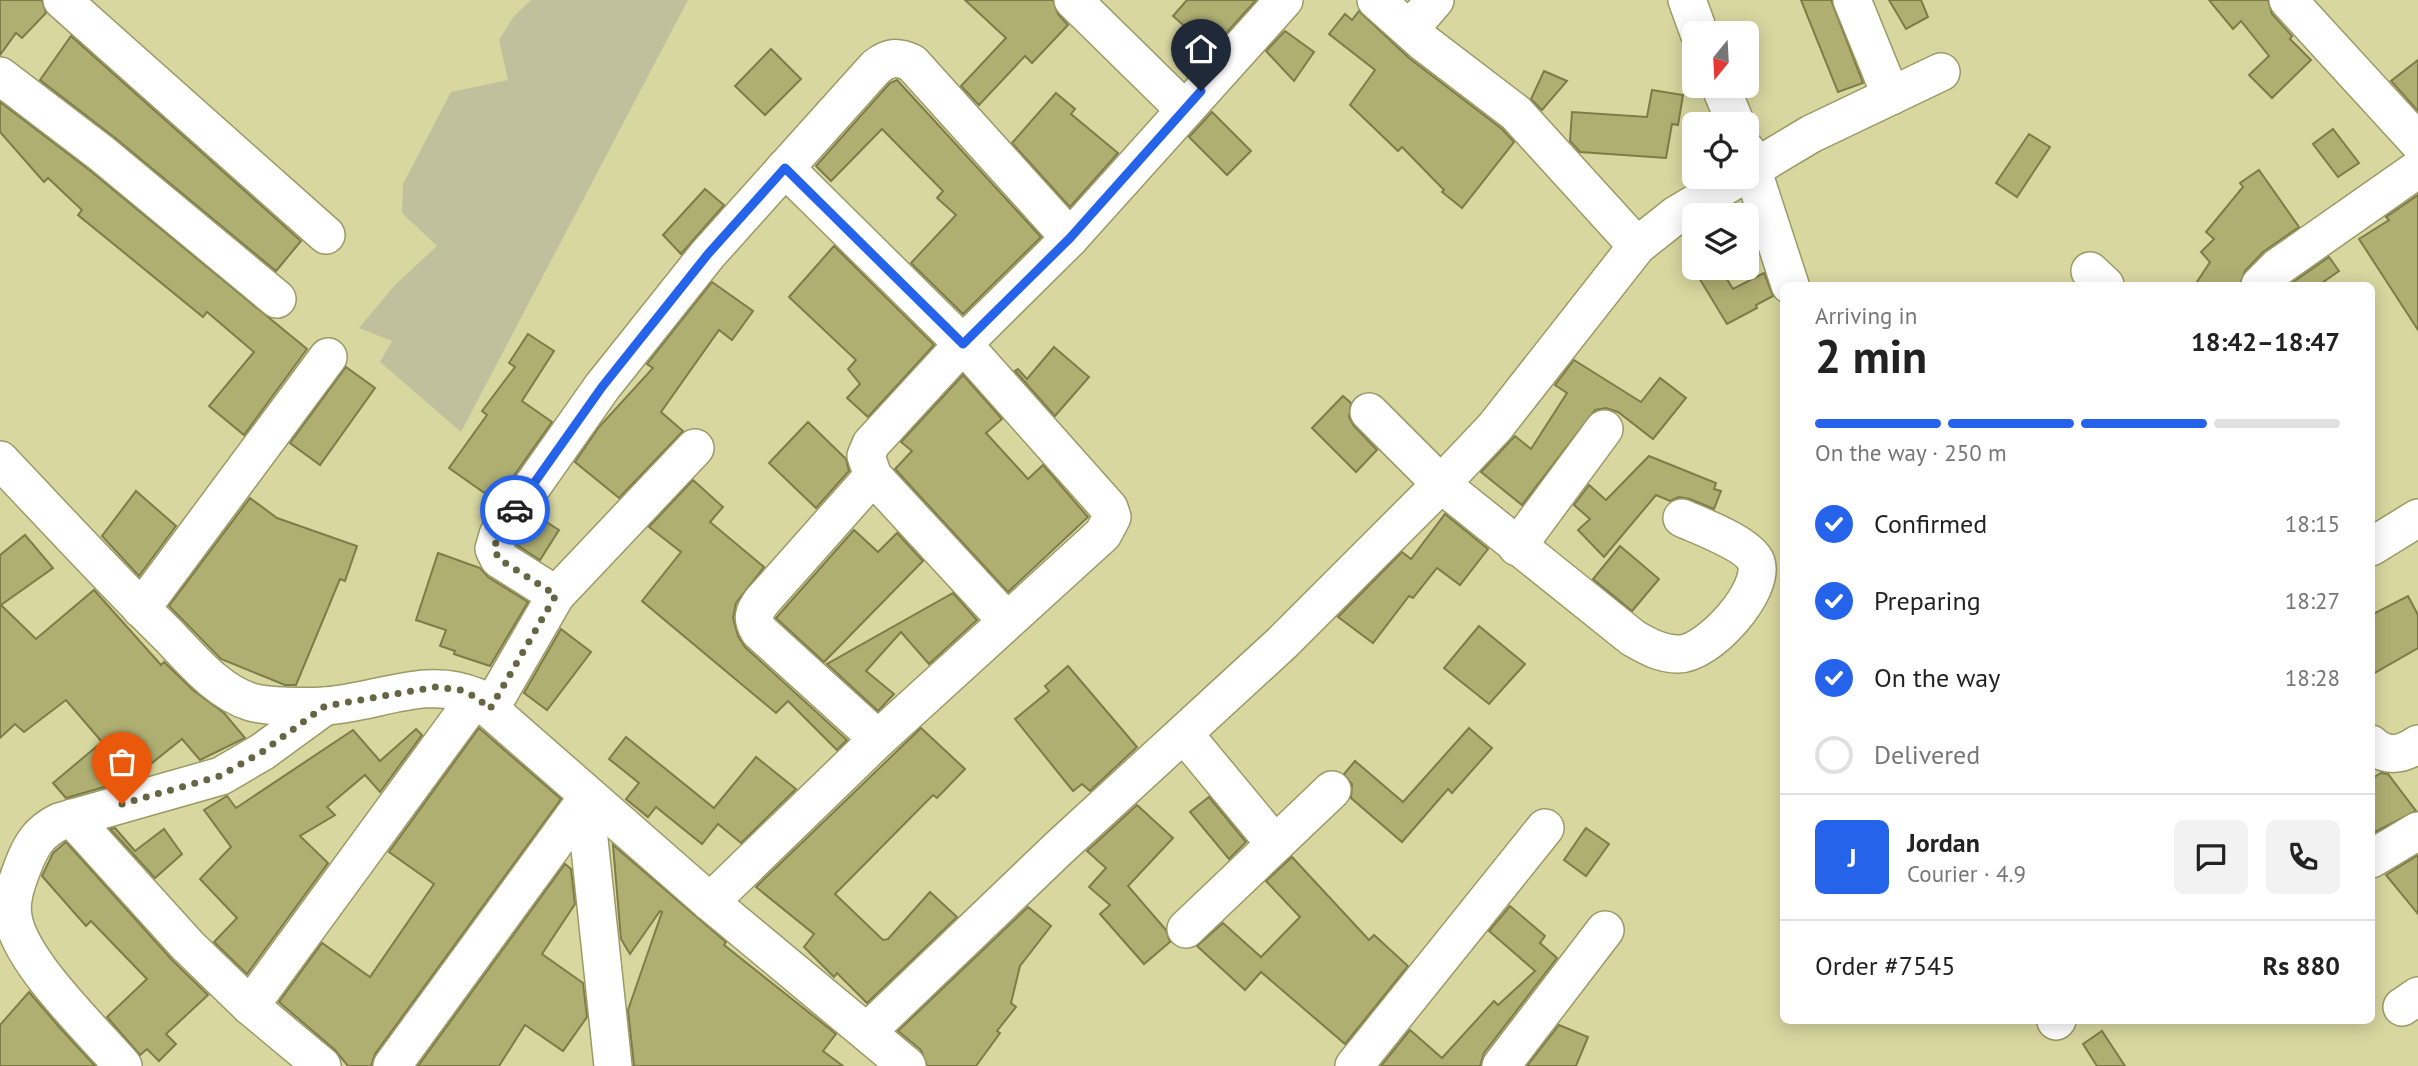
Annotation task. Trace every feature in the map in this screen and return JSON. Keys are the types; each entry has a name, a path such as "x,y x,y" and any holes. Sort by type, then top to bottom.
{"street":[{"path":"62,0 326,235"},
{"path":"1073,0 1184,109"},
{"path":"1006,620 873,476 866,456 871,444 963,344 1070,238 1284,0"},
{"path":"1376,0 1516,113 1637,246"},
{"path":"1410,29 1435,0"},
{"path":"1687,0 1695,21"},
{"path":"1852,0 1891,96"},
{"path":"2288,0 2418,142"},
{"path":"556,595 499,559 494,549 498,535 602,387 708,254 887,58 899,57 912,63 1070,238"},
{"path":"1759,161 1941,72"},
{"path":"0,76 101,153 277,299"},
{"path":"710,902 878,739 1103,534 1112,517 1109,508 963,344 785,168"},
{"path":"2263,282 2278,267 2418,169"},
{"path":"867,1032 1060,847 1282,643 1441,484 1494,427 1637,246 1714,189"},
{"path":"1755,189 1789,282"},
{"path":"141,609 328,357"},
{"path":"1369,412 1441,484 1633,638 1656,650 1679,655 1696,650 1718,635 1736,615 1757,573 1756,562 1748,551 1682,518"},
{"path":"1517,547 1604,429"},
{"path":"250,1006 483,703 556,595 695,448"},
{"path":"0,460 141,609 206,673 241,697 253,703 325,706 436,687 460,690 483,703 584,797 907,1066"},
{"path":"873,476 762,600 754,612 753,622 759,631 878,739"},
{"path":"2375,545 2418,518"},
{"path":"123,1066 20,942 12,915 14,889 31,846 46,829 72,818 220,776 262,752 325,706"},
{"path":"1184,734 1275,844"},
{"path":"2375,746 2392,755 2407,752 2418,744"},
{"path":"1186,929 1332,790"},
{"path":"393,1066 584,797"},
{"path":"584,797 613,1066"},
{"path":"72,818 188,946 250,1006 322,1066"},
{"path":"1354,1066 1545,828"},
{"path":"2375,857 2418,831"},
{"path":"1501,1066 1605,930"}],"green space":[{"path":"531,0 688,0 461,432 380,362 392,341 359,328 395,285 437,246 402,213 403,184 451,92 508,80 499,40 514,16"}],"building":[{"path":"0,0 42,0 46,13 22,38 16,33 0,55"},
{"path":"965,0 1053,0 1058,14 1068,25 1032,63 1025,56 979,105 961,86 1006,38"},
{"path":"1187,0 1256,0 1211,50 1173,16"},
{"path":"1801,0 1831,0 1863,83 1838,92"},
{"path":"1889,0 1921,0 1928,17 1906,29"},
{"path":"2209,0 2268,0 2272,14 2292,36 2290,39 2311,60 2272,98 2249,75 2269,56 2241,21 2233,29"},
{"path":"1359,11 1409,58 1502,129 1514,142 1462,208 1442,192 1444,190 1402,147 1398,151 1350,105 1375,70 1329,34 1345,14 1352,20"},
{"path":"1285,31 1314,52 1294,81 1266,51"},
{"path":"71,36 301,241 276,271 114,137 40,80"},
{"path":"771,49 801,79 765,115 735,86"},
{"path":"2418,60 2418,111 2391,81"},
{"path":"1544,71 1567,81 1542,110 1531,99"},
{"path":"897,80 1041,237 963,314 911,263 956,215 937,198 943,191 882,129 831,181 816,166 890,83"},
{"path":"1652,90 1682,95 1678,125 1672,124 1666,158 1580,152 1570,141 1572,112 1647,117"},
{"path":"1056,93 1075,109 1071,114 1118,153 1070,207 1012,143"},
{"path":"0,102 88,169 307,349 244,435 209,406 254,352 207,312 203,317 78,215 82,210 48,178 44,182 0,132"},
{"path":"1212,112 1251,151 1227,175 1189,137"},
{"path":"2333,129 2359,163 2338,177 2313,144"},
{"path":"2029,134 2050,147 2017,197 1996,183"},
{"path":"2259,170 2299,227 2263,252 2245,271 2241,282 2197,282 2210,262 2201,252 2214,239 2206,232 2243,187 2240,183"},
{"path":"705,189 724,205 681,254 663,235"},
{"path":"2418,195 2418,330 2359,239 2389,220 2386,217"},
{"path":"834,246 934,345 868,417 847,398 860,384 848,369 856,360 789,297"},
{"path":"2329,257 2339,271 2323,282 2293,282"},
{"path":"1764,273 1773,296 1727,324 1700,280 1727,280 1733,289 1750,280 1759,280 1759,276"},
{"path":"712,282 753,311 732,340 719,330 661,412 683,431 619,498 575,462 599,427 653,368 647,364"},
{"path":"528,334 554,351 522,401 552,422 496,501 449,468 487,415 482,411 515,367 509,363"},
{"path":"1054,347 1089,377 1055,416 1015,371 1018,369 1027,379"},
{"path":"1574,360 1641,402 1660,378 1686,398 1653,439 1618,412 1606,408 1595,410 1522,505 1481,472 1515,436 1531,449 1567,393 1555,385"},
{"path":"346,367 375,388 320,465 290,443"},
{"path":"963,375 1002,419 986,433 1028,479 1043,465 1088,517 1008,592 895,469 912,451 901,442"},
{"path":"1343,396 1351,403 1349,417 1354,426 1377,450 1356,472 1312,428"},
{"path":"808,422 846,459 849,471 816,508 769,463"},
{"path":"1649,456 1716,483 1714,489 1721,491 1714,509 1690,499 1679,497 1670,501 1656,495 1604,557 1578,530 1590,519 1574,505 1589,485 1606,500"},
{"path":"693,480 723,507 710,522 764,567 736,603 733,618 738,636 745,647 847,740 837,750 788,701 776,713 642,601 681,552 649,527"},
{"path":"136,491 176,526 139,576 102,536"},
{"path":"250,498 277,518 357,546 345,581 340,579 296,685 285,685 221,659 169,606"},
{"path":"1445,514 1488,549 1460,585 1437,568 1413,598 1409,596 1373,643 1338,617 1402,552 1411,559"},
{"path":"537,516 559,530 540,560 517,545"},
{"path":"854,530 878,552 897,533 923,561 824,662 776,618"},
{"path":"25,535 53,568 1,605 36,639 94,590 161,665 164,662 193,690 224,713 245,738 200,760 182,739 132,779 66,798 53,783 102,742 66,700 24,732 15,724 0,738 0,555"},
{"path":"1620,546 1659,579 1632,611 1593,579"},
{"path":"438,553 480,568 488,577 528,602 490,666 454,654 455,651 440,646 446,630 416,620"},
{"path":"953,593 977,620 929,664 901,632 866,671 894,694 878,711 827,664"},
{"path":"2408,596 2418,615 2418,648 2375,673 2375,613"},
{"path":"1479,626 1525,664 1489,704 1444,668"},
{"path":"561,629 591,652 547,710 524,693"},
{"path":"1068,666 1137,747 1090,791 1082,784 1073,791 1015,719 1049,691 1045,686"},
{"path":"479,728 561,799 375,1054 371,1066 348,1066 335,1050 279,1002 322,943 370,977 434,884 389,852"},
{"path":"921,728 965,769 937,798 933,795 835,894 883,940 888,939 930,892 957,917 867,1003 837,973 834,977 804,947 814,934 756,887"},
{"path":"1469,728 1492,748 1452,793 1448,789 1402,842 1351,798 1352,784 1344,774 1355,761 1403,802"},
{"path":"416,729 422,735 380,792 365,775 327,807 335,815 300,836 328,863 247,974 214,942 237,918 200,879 231,847 204,810 227,796 236,808 353,730 380,761"},
{"path":"626,737 714,808 756,757 796,789 741,843 718,824 702,844 656,807 648,817 626,799 639,783 609,759"},
{"path":"2381,773 2388,774 2416,811 2375,832 2375,777"},
{"path":"1209,797 1246,842 1229,859 1190,812"},
{"path":"1137,805 1173,838 1128,886 1166,930 1170,942 1144,964 1100,914 1110,905 1089,887 1106,868 1087,851"},
{"path":"115,828 135,851 164,829 182,854 155,878 110,829"},
{"path":"1586,828 1609,844 1586,876 1564,860"},
{"path":"66,842 172,960 208,995 166,1034 176,1044 159,1061 147,1049 140,1055 107,1017 147,979 91,921 86,926 42,876 53,853"},
{"path":"613,845 726,942 724,945 836,1034 823,1051 843,1066 634,1066 628,1010 662,912 660,911 630,954 621,939"},
{"path":"2418,855 2418,914 2386,875"},
{"path":"1292,857 1369,940 1374,935 1408,966 1345,1044 1261,972 1245,990 1197,946 1223,923 1261,957 1300,917 1266,881"},
{"path":"565,864 571,869 575,904 542,954 583,983 587,1017 563,1051 525,1025 499,1066 418,1066"},
{"path":"1510,906 1545,936 1540,943 1557,958 1484,1053 1480,1066 1381,1066 1410,1030 1442,1058 1494,1001 1498,1005 1535,971 1489,931"},
{"path":"1028,907 1051,926 1020,966 1011,1003 1016,1007 997,1031 1000,1033 976,1066 927,1066 921,1050 898,1031"},
{"path":"29,992 95,1066 0,1066 0,1025"},
{"path":"1559,1025 1588,1037 1576,1066 1527,1066"},
{"path":"2102,1031 2125,1066 2097,1066 2083,1044"}],"way so far":[{"path":"122,804 220,776 262,752 325,706 436,687 460,690 476,697 490,709 556,595 499,559 494,549 498,535 515,510"}],"route":[{"path":"515,510 602,387 708,254 785,168 963,344 1070,238 1201,91"}]}
